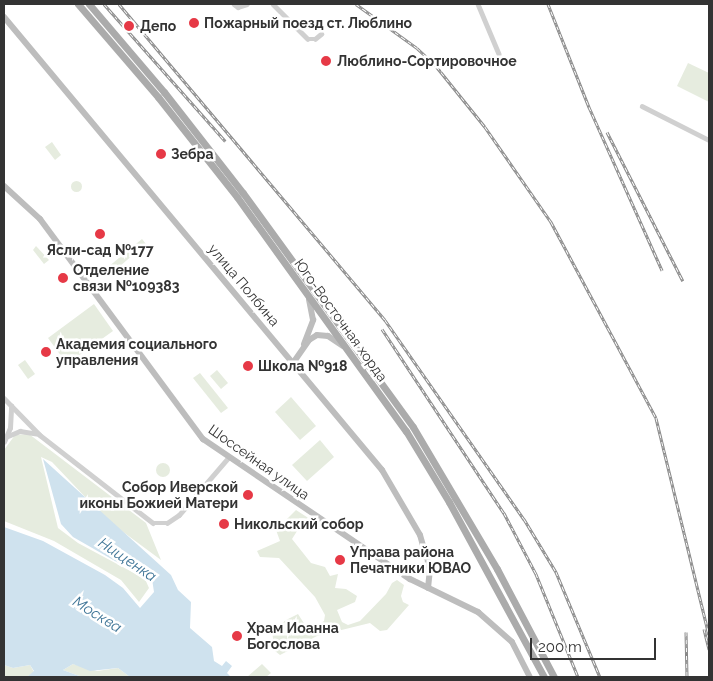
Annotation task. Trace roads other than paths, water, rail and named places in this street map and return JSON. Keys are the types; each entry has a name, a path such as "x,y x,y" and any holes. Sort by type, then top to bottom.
{"main road":[{"name":"Юго-Восточная хорда","path":"78,4 225,181 406,430 544,677"},
{"name":"Юго-Восточная хорда","path":"89,4 164,92 237,185 413,427 497,569 554,677"},
{"name":"улица Полбина","path":"4,18 293,363 394,488 426,552 428,588"},
{"name":"Шоссейная улица","path":"4,186 40,219 196,431 228,458 410,579 478,612 493,623 512,642 530,677"},
{"path":"299,354 313,320 307,295"},
{"path":"293,363 309,340 317,335 328,336 344,346"}],"street":[{"path":"234,4 238,7 247,4"},
{"path":"273,4 308,39 315,39 321,34"},
{"path":"478,4 499,54"},
{"path":"642,106 709,140"},
{"path":"4,398 40,435 153,524 167,523 179,515 228,458"},
{"path":"4,442 8,436 11,406"},
{"path":"8,436 20,431 40,435"}],"water":[{"path":"43,459 171,575 178,590 191,602 190,628 212,647 214,661 222,666 226,661 232,666 227,673 231,677 130,677 118,668 90,671 73,664 63,670 82,677 27,677 34,671 30,665 13,668 4,665 4,527 43,541 105,575 123,588 140,608 154,592 152,579 143,570 140,573 115,561 73,537 61,524"}],"railway":[{"path":"104,4 225,141"},
{"path":"119,4 385,320 524,519 556,572 600,677"},
{"path":"356,4 417,48 436,66 485,127 551,222 656,418 709,635"},
{"path":"548,4 589,107 662,270"},
{"path":"607,132 683,281"},
{"path":"382,329 504,513 536,574 578,677"},
{"path":"704,629 709,649"},
{"path":"686,632 687,677"}],"place":[{"name":"Пожарный поезд ст. Люблино","path":"194,23"},
{"name":"Депо","path":"129,26"},
{"name":"Люблино-Сортировочное","path":"326,61"},
{"name":"Зебра","path":"161,154"},
{"name":"Ясли-сад №177","path":"100,234"},
{"name":"Отделение связи №109383","path":"63,278"},
{"name":"Академия социального управления","path":"46,352"},
{"name":"Школа №918","path":"248,366"},
{"name":"Собор Иверской иконы Божией Матери","path":"248,495"},
{"name":"Никольский собор","path":"224,524"},
{"name":"Управа района Печатники ЮВАО","path":"340,560"},
{"name":"Храм Иоанна Богослова","path":"237,636"}],"water label":[{"name":"Нищенка","path":"127,560"},
{"name":"Москва","path":"97,615"}]}
